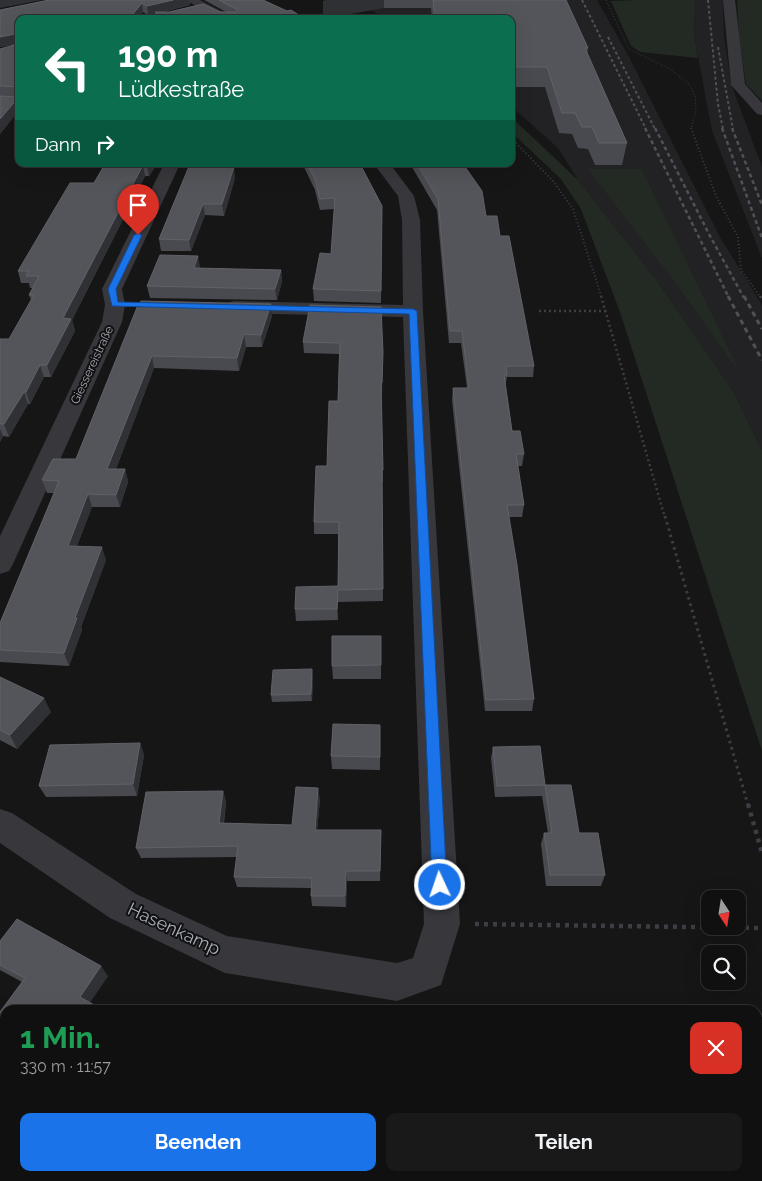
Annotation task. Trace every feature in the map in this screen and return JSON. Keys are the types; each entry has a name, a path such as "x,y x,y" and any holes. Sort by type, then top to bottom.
{"street":[{"path":"729,0 738,85 762,111"},
{"path":"190,6 206,7 223,15"},
{"name":"Giessereistraße","path":"0,564 112,322 125,305 112,289 171,167"},
{"path":"384,167 406,196 411,220 413,311 442,924"},
{"path":"214,307 413,311"},
{"name":"Hasenkamp","path":"0,824 123,906 225,954 397,982 428,972 442,924"}],"path":[{"path":"606,0 629,50 671,68 684,77 693,88 697,112 691,129 716,196 738,237 741,270 754,285 762,300"},
{"path":"342,9 352,15"},
{"path":"515,142 554,180 573,209 606,312 762,853"},
{"path":"539,311 606,312"},
{"path":"442,924 762,928"}],"shaded area":[{"path":"353,0 597,0 628,55 720,237 762,305 762,450 733,391 655,278 578,180 558,148 515,110 515,15 380,15","holes":["642,169 739,372 671,277"]},
{"path":"695,0 723,0 724,36 731,84 762,167 762,258 712,131 694,35"},
{"path":"695,0 694,35 698,58 640,52 631,46 611,1"},
{"path":"737,0 762,0 762,101 746,84 739,37"},
{"path":"515,121 578,180 655,278 733,391 762,450 762,751 620,312 581,209 561,179 515,136"},
{"path":"588,169 642,169 741,375 671,277"}],"building":[{"path":"49,0 173,0 147,6 142,3 132,15 15,15 15,34 0,37 0,10"},
{"path":"219,0 263,0 287,11 291,10 299,15 159,15 155,12 169,12 203,4 220,12 236,12 238,10"},
{"path":"433,0 566,0 627,143 599,143 592,127 582,127 575,113 562,113 547,67 515,67 515,15 435,15"},
{"path":"15,45 15,87 0,86 0,49"},
{"path":"0,96 15,97 15,102 0,119"},
{"path":"103,167 142,167 63,318 71,319 47,365 40,365 26,392 24,392 4,424 0,424 0,339 9,339 34,295 29,295 39,276 26,276 29,271 18,271 70,183 94,183"},
{"path":"189,167 234,167 222,204 203,204 189,240 159,239"},
{"path":"309,167 362,167 382,206 381,291 313,289 320,253 331,254 335,198 320,199 315,179"},
{"path":"419,167 465,167 482,191 486,216 497,216 500,236 509,236 534,366 506,366 507,375 504,375 512,431 520,431 524,454 516,454 524,505 507,505 517,565 534,699 486,700 453,388 469,388 462,331 450,331 438,199"},
{"path":"160,255 198,256 194,268 281,270 275,289 147,286"},
{"path":"141,301 271,304 261,335 244,334 237,358 152,356 107,469 125,469 116,495 88,494 68,546 102,547 64,653 0,650 0,623 59,481 42,480 53,459 76,459"},
{"path":"310,305 381,307 383,352 381,383 383,589 338,590 337,609 295,609 296,587 338,586 339,522 314,522 316,466 327,466 329,401 338,401 340,343 303,342"},
{"path":"332,636 381,636 381,665 332,666"},
{"path":"312,669 311,694 271,695 273,670"},
{"path":"0,677 44,698 10,735 0,730"},
{"path":"333,724 380,725 380,757 331,756"},
{"path":"140,743 133,784 39,786 50,745"},
{"path":"540,746 545,785 497,786 493,747"},
{"path":"545,785 571,785 579,833 598,833 605,875 550,875 544,833 552,833"},
{"path":"296,787 318,788 315,830 381,830 380,871 346,871 345,896 311,896 312,878 234,877 238,846 136,848 146,792 223,791 219,823 292,825"},
{"path":"17,919 101,966 80,997 94,1005 5,1005 25,978 0,965 0,941"}],"railway":[{"path":"582,0 646,129"},
{"path":"708,0 718,104 723,129"},
{"path":"608,37 655,129"},
{"path":"718,47 733,129"},
{"path":"645,128 728,296"},
{"path":"655,128 744,298"},
{"path":"722,128 762,238"},
{"path":"732,128 762,205"},
{"path":"728,296 762,360"},
{"path":"744,296 762,329"}],"route":[{"path":"138,235 112,289 115,305 413,311 440,885"}]}
